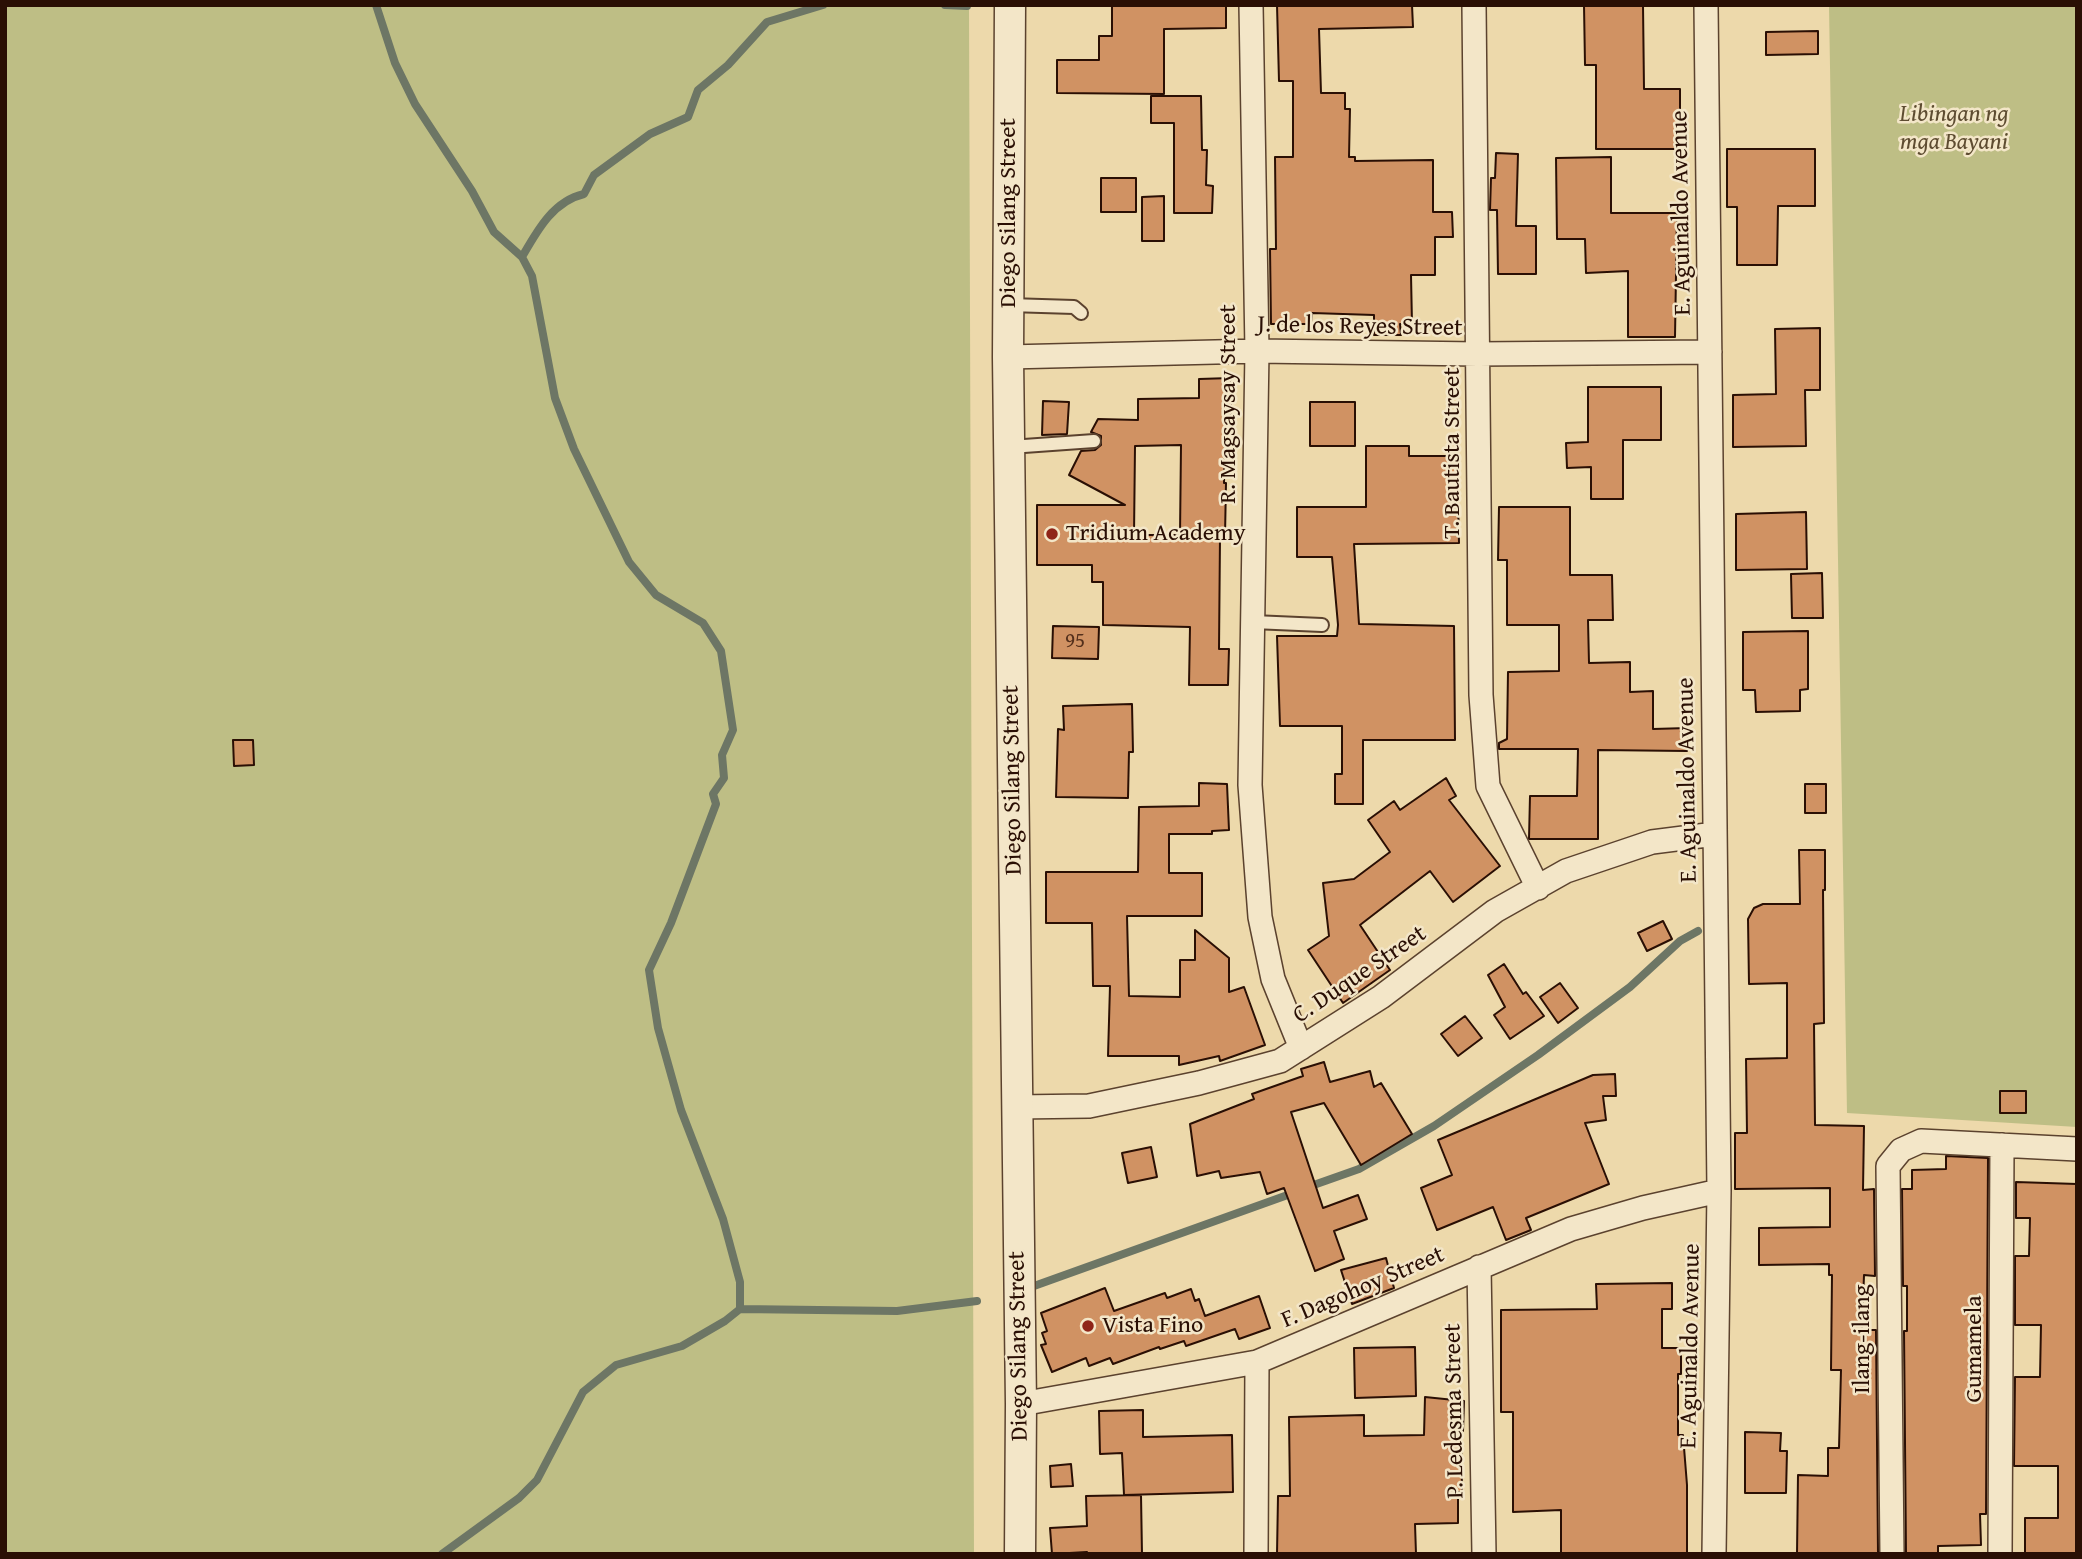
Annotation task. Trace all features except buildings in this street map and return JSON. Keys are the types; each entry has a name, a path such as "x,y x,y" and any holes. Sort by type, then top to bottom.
{"street":[{"name":"Diego Silang Street","path":"1010,5 1008,357 1021,1404 1020,1554"},
{"name":"R. Magsaysay Street","path":"1251,5 1257,351 1250,785 1260,917 1273,979 1301,1048"},
{"name":"T. Bautista Street","path":"1474,5 1481,695 1488,786 1538,888"},
{"name":"E. Aguinaldo Avenue","path":"1706,5 1719,1191 1714,1554"},
{"name":"J. de los Reyes Street","path":"1008,357 1257,351 1478,354 1710,352"},
{"name":"C. Duque Street","path":"1016,1107 1089,1105 1199,1083 1280,1061 1381,997 1495,911 1566,871 1652,842 1715,834"},
{"name":"Ilang-ilang","path":"1892,1554 1888,1166 1901,1150 1921,1141 2002,1145"},
{"path":"2002,1145 2077,1149"},
{"name":"Gumamela","path":"2000,1554 2002,1145"},
{"name":"F. Dagohoy Street","path":"1021,1404 1257,1362 1571,1229 1643,1208 1719,1191"},
{"name":"P. Ledesma Street","path":"1479,1267 1484,1554"},
{"path":"1256,1554 1257,1362"}],"lane":[{"path":"1009,305 1074,307 1081,313"},
{"path":"1009,447 1094,441"},
{"path":"1253,622 1322,625"}],"green space":[{"path":"5,5 969,5 974,1554 5,1554"},
{"name":"Libingan ng mga Bayani","path":"1829,5 2077,5 2077,1127 1847,1113"}],"waterway":[{"path":"376,5 395,63 415,104 472,191 494,232 522,257 532,276 555,398 574,449 629,562 656,595 703,623 721,651 733,730 722,755 724,778 713,794 716,804 671,923 649,970 658,1028 681,1110 723,1219 740,1282 740,1309 682,1346 616,1365 583,1392 537,1480 519,1498 442,1554"},
{"path":"522,257 547,218 563,203 584,194 594,175 650,134 688,117 698,90 728,65 767,22 823,5"},
{"path":"945,5 967,6"},
{"path":"1308,1187 1359,1169 1434,1126 1538,1055 1630,987 1680,941 1698,931"},
{"path":"1034,1286 1296,1192"},
{"path":"740,1309 897,1311 977,1301"}],"place":[{"name":"Tridium Academy","path":"1052,534"},
{"name":"Vista Fino","path":"1088,1326"}]}
